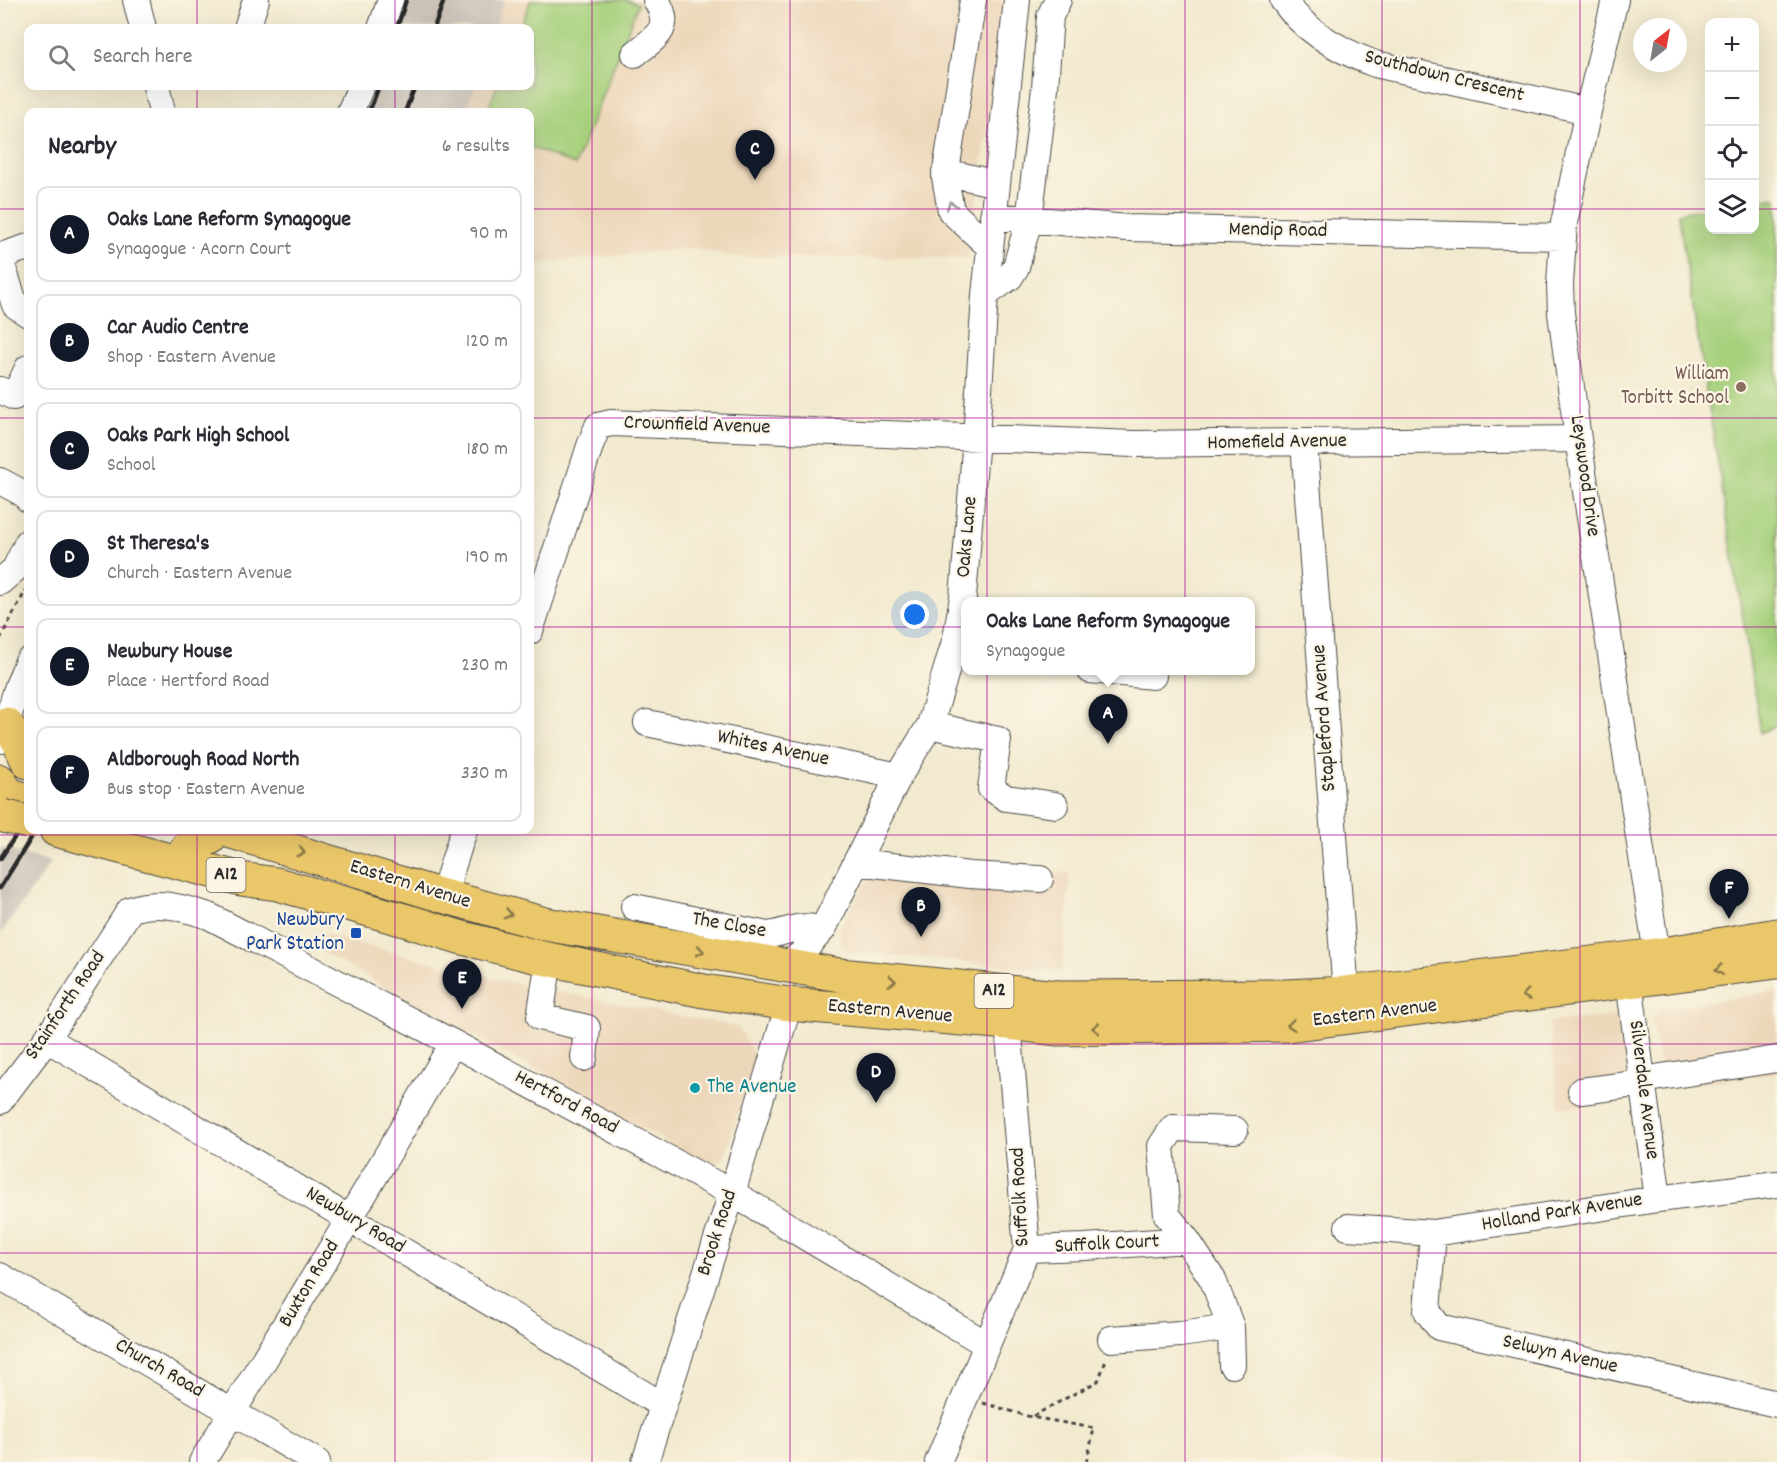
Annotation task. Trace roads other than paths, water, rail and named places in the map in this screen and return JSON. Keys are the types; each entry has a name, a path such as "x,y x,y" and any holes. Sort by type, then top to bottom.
{"highway":[{"path":"2,730 18,740 24,753"},
{"name":"Eastern Avenue","path":"78,834 241,879 277,884 459,938 549,960 705,991 789,1004 1056,1029 1288,1025 1777,962"},
{"path":"176,862 190,845 212,834"},
{"path":"218,834 240,855 251,858 277,884"},
{"name":"Eastern Avenue","path":"223,834 545,924 840,975 1059,997 1287,996 1346,993 1657,955 1777,935"}],"street":[{"path":"136,0 142,24"},
{"path":"248,24 256,0"},
{"path":"382,24 391,0"},
{"path":"635,54 656,38 663,26 664,13 656,0"},
{"path":"973,0 945,172 951,211 990,247"},
{"name":"Oaks Lane","path":"963,597 985,295 1017,0"},
{"path":"985,295 1010,277 1016,267 1029,220 1045,88 1050,16 1058,0"},
{"name":"Southdown Crescent","path":"1283,0 1310,30 1334,46 1360,58 1588,111"},
{"name":"Leyswood Drive","path":"1615,0 1564,223 1560,284 1561,313 1578,439 1657,955"},
{"path":"157,90 161,108"},
{"path":"352,108 358,90"},
{"path":"945,172 997,184"},
{"name":"Mendip Road","path":"993,216 1127,228 1563,237"},
{"path":"24,249 1,261 15,305 24,311"},
{"path":"0,390 15,397 24,377"},
{"name":"Crownfield Avenue","path":"534,619 598,426 611,423 976,438"},
{"name":"Homefield Avenue","path":"976,438 1134,444 1578,439"},
{"name":"Stapleford Avenue","path":"1304,443 1346,993"},
{"path":"0,481 24,494"},
{"path":"0,582 15,568 24,550"},
{"name":"Oaks Lane","path":"786,966 823,929 899,776 930,724 958,659 961,622"},
{"path":"2,730 9,681 24,665"},
{"path":"1142,675 1153,676"},
{"name":"Whites Avenue","path":"647,723 899,776"},
{"path":"930,724 998,740 991,788 1006,798 1055,805"},
{"path":"443,897 463,834"},
{"path":"856,862 970,875 1040,879"},
{"name":"Hertford Road","path":"130,910 149,904 174,906 209,916 453,1043 732,1193 986,1344"},
{"name":"The Close","path":"634,907 767,935 779,934 794,928 823,929"},
{"name":"Stainforth Road","path":"0,1101 47,1039 130,910"},
{"path":"823,929 824,946 830,962 840,975"},
{"path":"549,960 540,1017 587,1028 584,1058"},
{"name":"Silverdale Avenue","path":"1629,981 1658,1199"},
{"name":"Brook Road","path":"645,1462 732,1193 789,1004"},
{"name":"Suffolk Road","path":"946,1460 964,1398 1027,1249 1008,1023"},
{"name":"Newbury Road","path":"47,1039 662,1405"},
{"name":"Buxton Road","path":"202,1462 453,1043"},
{"path":"1581,1091 1777,1059"},
{"name":"Suffolk Court","path":"1232,1365 1231,1327 1213,1280 1187,1240 1167,1215 1161,1146 1173,1128 1235,1130"},
{"name":"Holland Park Avenue","path":"1348,1227 1433,1233 1658,1199 1777,1184"},
{"name":"Selwyn Avenue","path":"1433,1233 1427,1311 1439,1327 1777,1404"},
{"name":"Suffolk Court","path":"1027,1249 1187,1240"},
{"name":"Church Road","path":"0,1276 317,1462"},
{"path":"1113,1339 1180,1334 1231,1327"}],"railway":[{"path":"398,24 406,0"},
{"path":"435,24 444,0"},
{"path":"371,108 377,90"},
{"path":"407,108 413,90"},
{"path":"0,859 24,823"},
{"path":"0,888 34,834"}],"place":[{"name":"Oaks Park High School","path":"755,180"},
{"name":"William Torbitt School","path":"1741,387"},
{"name":"Oaks Lane Reform Synagogue","path":"1108,744"},
{"name":"Aldborough Road North","path":"1729,919"},
{"name":"Newbury Park Station","path":"356,933"},
{"name":"Car Audio Centre","path":"921,937"},
{"name":"Newbury House","path":"462,1009"},
{"name":"The Avenue","path":"695,1088"},
{"name":"St Theresa's","path":"876,1103"}]}
